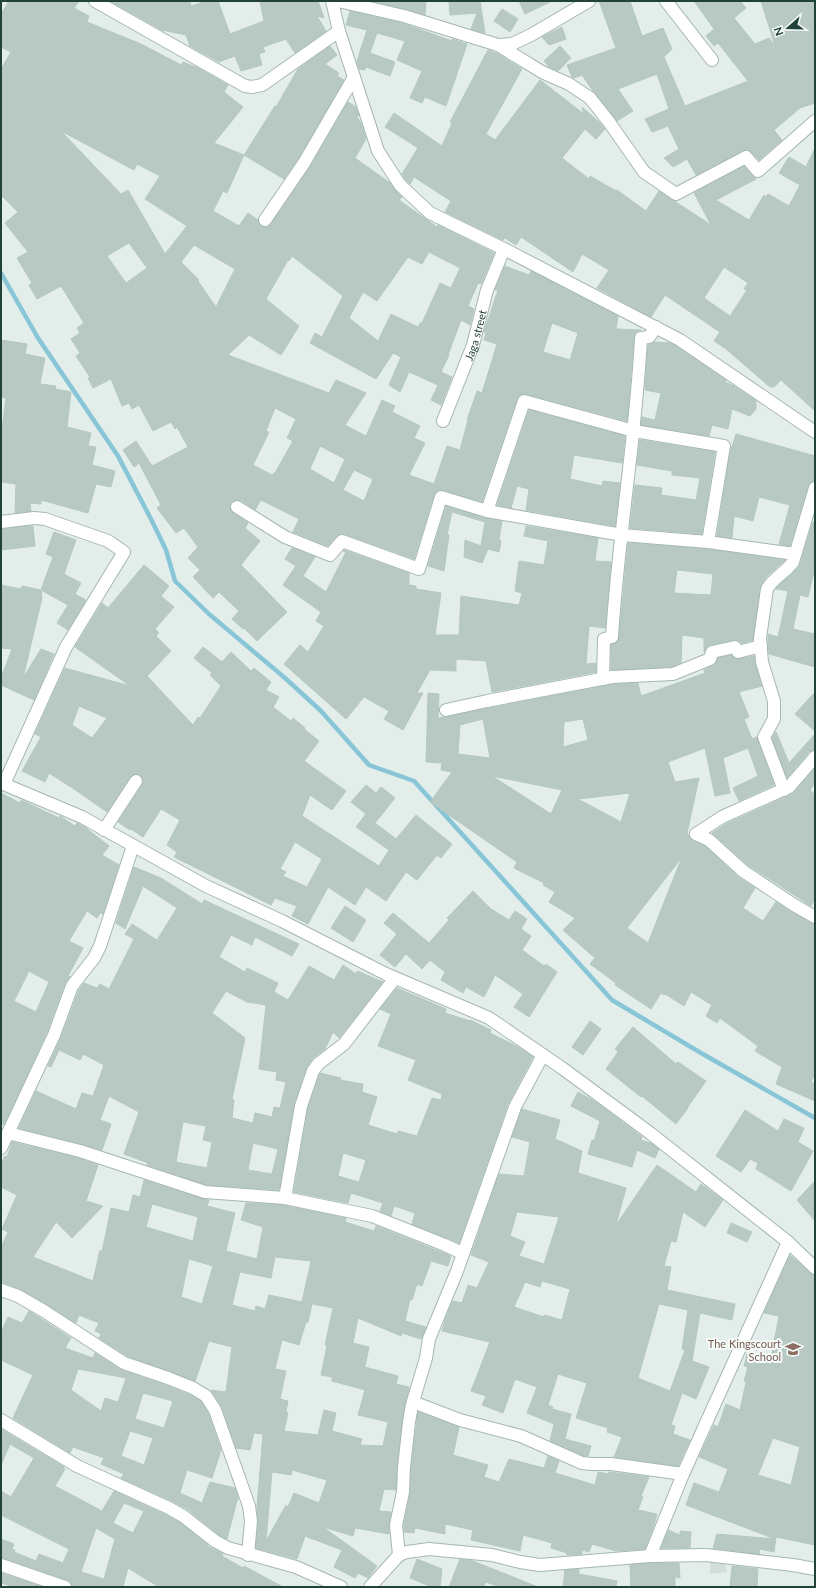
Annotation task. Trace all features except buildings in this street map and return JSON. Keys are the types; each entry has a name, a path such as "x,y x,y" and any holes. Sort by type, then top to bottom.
{"street":[{"path":"95,1 244,86 252,87 262,85 338,31"},
{"path":"332,1 338,31 378,151 400,185 430,212 504,248 686,344 815,432"},
{"path":"338,1 404,16 498,45 542,72 569,84 590,98 609,122 644,172 676,194 746,157 758,171 815,121"},
{"path":"498,45 512,44 589,1"},
{"path":"666,1 712,60"},
{"path":"264,220 304,163 354,77"},
{"name":"Jaga street","path":"443,421 471,351 487,290 504,248"},
{"path":"603,679 604,639 612,637 615,586 634,431 641,338 649,337 656,327"},
{"path":"487,511 524,401 634,431 724,446 708,542"},
{"path":"784,790 764,737 774,719 774,701 762,662 760,638 767,589 770,583 793,562 815,488"},
{"path":"237,507 285,537 330,555 342,541 419,569 441,497 487,511 622,535 708,542 795,554"},
{"path":"1,522 34,518 45,519 108,541 124,552 66,647 2,783 82,817 206,886 282,921 395,978 489,1018 543,1055 650,1133 788,1242 815,1268"},
{"path":"446,710 603,679 652,674 673,674 710,660 712,652 735,647 738,652 760,646"},
{"path":"815,758 789,787 722,817 696,834 709,840 743,871 815,917"},
{"path":"104,830 136,781"},
{"path":"1,1148 54,1036 72,986 94,958 100,946 133,846"},
{"path":"284,1198 301,1106 313,1071 318,1064 344,1044 395,978"},
{"path":"399,1555 396,1525 403,1492 409,1422 413,1402 426,1358 431,1331 457,1271 462,1253 516,1107 543,1055"},
{"path":"8,1133 80,1152 205,1192 284,1198 372,1216 462,1253"},
{"path":"650,1556 683,1474 788,1242"},
{"path":"1,1290 18,1296 44,1311 124,1363 193,1388 206,1396 216,1410 249,1506 250,1521 248,1555"},
{"path":"413,1402 460,1420 521,1436 582,1463 611,1464 683,1474"},
{"path":"1,1420 77,1466 170,1508 183,1516 215,1541 228,1548 248,1555 296,1567 341,1587"},
{"path":"370,1587 399,1555 407,1552 429,1550 492,1555 540,1565 650,1556 706,1555 815,1569"},
{"path":"1,1565 65,1587"}],"shaded area":[{"path":"725,1559 727,1572 710,1574 710,1561"}],"waterway":[{"path":"1,273 38,338 118,456 166,550 175,581 209,614 285,678 321,711 369,765 414,781 612,1000 815,1118"}],"place":[{"name":"The Kingscourt School","path":"793,1349"}]}
